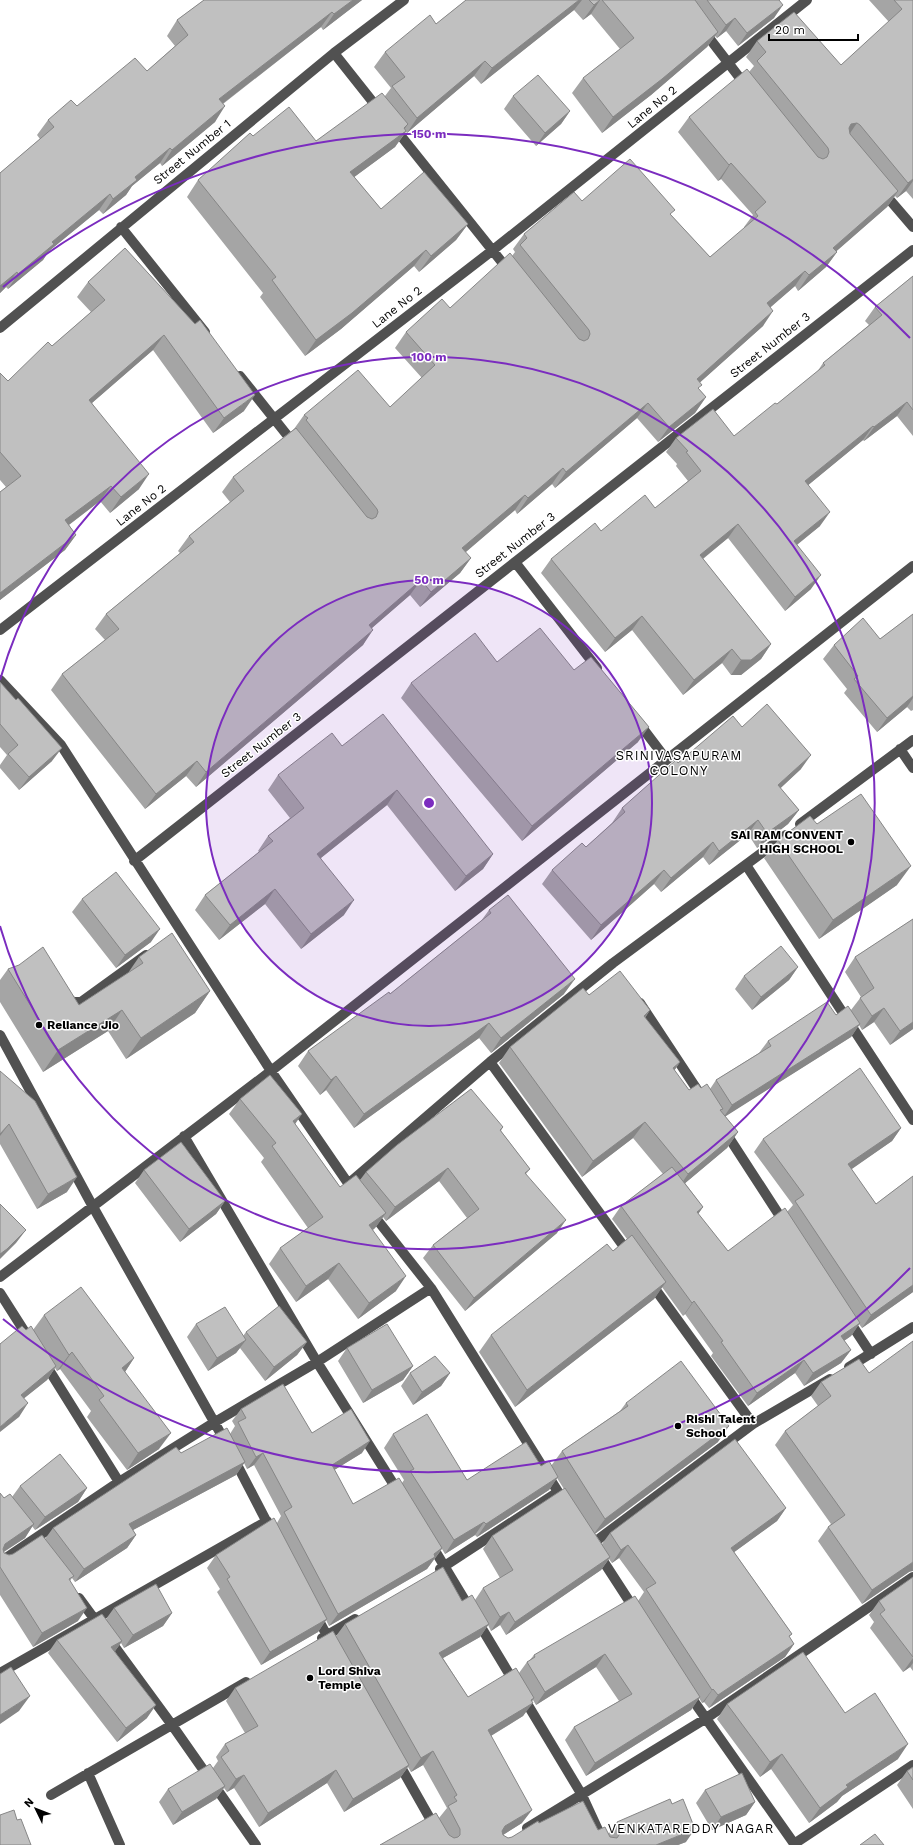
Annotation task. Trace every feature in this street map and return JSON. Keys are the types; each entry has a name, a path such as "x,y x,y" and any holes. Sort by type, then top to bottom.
{"street":[{"name":"Street Number 1","path":"0,328 334,53 404,0"},
{"name":"Lane No 2","path":"0,630 493,250 807,0"},
{"path":"695,19 752,94"},
{"path":"334,53 518,281"},
{"path":"879,186 913,227"},
{"path":"122,227 210,338"},
{"name":"Street Number 3","path":"134,861 913,250"},
{"path":"234,369 303,455"},
{"path":"515,562 605,679"},
{"path":"0,1277 92,1205 271,1071 913,566"},
{"path":"0,680 61,745 134,861 176,933 348,1184 431,1288 571,1512"},
{"path":"633,716 666,759"},
{"path":"348,1184 490,1062 746,865 913,740"},
{"path":"900,749 913,768"},
{"path":"746,865 913,1120"},
{"path":"63,991 73,1002 81,1002 154,949"},
{"path":"635,996 709,1109"},
{"path":"0,1035 92,1205 215,1422 277,1542"},
{"path":"490,1062 636,1262"},
{"path":"718,1122 792,1235"},
{"path":"184,1136 317,1362 403,1500"},
{"path":"645,1275 753,1424"},
{"path":"0,1562 119,1482 215,1422 317,1362 431,1288"},
{"path":"0,1294 119,1482"},
{"path":"841,1308 871,1354"},
{"path":"640,1618 590,1541 753,1424 871,1354 913,1327"},
{"path":"432,1574 558,1492"},
{"path":"0,1673 94,1618 267,1521"},
{"path":"424,1533 582,1794 605,1845"},
{"path":"518,1833 704,1719 913,1577"},
{"path":"71,1588 172,1725 256,1845"},
{"path":"312,1609 338,1656"},
{"path":"313,1643 366,1612"},
{"path":"51,1795 253,1678"},
{"path":"683,1685 704,1719 794,1845 913,1766"},
{"path":"392,1750 446,1845"},
{"path":"88,1773 120,1845"}],"building":[{"path":"204,0 353,0 334,14 332,12 219,99 225,106 172,150 170,148 135,177 137,180 113,199 110,194 52,242 54,244 18,274 17,272 0,286 0,173 54,127 48,120 71,100 77,106 135,58 147,71 188,35 177,20"},
{"path":"466,0 579,0 492,68 485,61 417,118 392,86 405,77 385,52 430,15 436,24"},
{"path":"589,0 600,0 594,5"},
{"path":"602,0 695,0 718,32 662,79 613,117 583,78 634,38"},
{"path":"707,0 779,0 783,5 747,33 735,18 726,25"},
{"path":"894,0 913,0 913,179 908,183 860,125 857,123 851,124 849,128 850,134 898,191 833,248 837,252 809,275 805,271 767,303 773,311 697,379 702,385 698,388 706,397 669,427 648,403 566,472 563,468 528,498 525,495 462,548 471,558 431,592 421,580 369,625 373,630 206,772 197,761 156,794 62,674 119,629 106,614 194,542 189,536 244,491 233,477 296,428 367,517 372,519 376,517 378,512 377,509 306,420 308,418 304,415 358,370 390,407 435,365 406,332 442,299 450,308 510,253 579,339 584,341 588,339 590,334 589,330 520,245 527,238 524,234 574,192 582,201 630,159 675,210 670,214 710,257 758,216 755,212 766,202 731,163 729,165 689,117 747,69 818,157 823,159 827,157 829,152 828,148 757,61 766,52 757,41 794,12 841,65 902,9"},
{"path":"538,75 570,111 545,133 513,96"},
{"path":"382,93 408,124 404,128 406,131 350,172 381,209 424,172 468,224 431,256 426,250 352,313 316,340 272,280 276,277 198,180 250,133 253,136 289,107 316,141"},
{"path":"125,248 195,324 200,320 255,395 224,418 164,335 89,400 149,474 121,497 111,486 65,520 76,535 0,593 0,492 21,476 0,452 0,373 8,381 48,342 52,346 105,300 88,282"},
{"path":"913,276 913,410 907,402 874,427 873,426 805,481 830,512 794,541 821,575 795,597 738,524 700,555 771,644 751,660 741,660 732,649 694,680 642,616 615,638 551,559 595,523 601,531 645,495 655,508 701,471 686,452 688,451 676,438 713,409 734,436 775,403 777,404 825,365 823,363 882,315 875,307"},
{"path":"913,614 913,696 887,718 854,679 858,676 834,645 863,618 880,639"},
{"path":"540,628 574,670 591,657 649,727 532,826 411,683 475,633 497,662"},
{"path":"0,682 16,700 18,698 62,748 29,777 8,754 18,745 0,724"},
{"path":"767,704 811,755 778,785 799,810 767,833 758,820 719,851 713,842 671,878 664,870 601,925 552,870 582,843 586,847 625,812 622,808 676,760 678,763 733,716 742,727"},
{"path":"383,714 493,854 466,876 397,790 317,854 354,900 311,934 275,889 230,925 205,895 273,841 268,836 304,808 278,775 332,733 342,746"},
{"path":"861,794 911,866 833,920 778,840 810,816 817,824"},
{"path":"116,872 160,929 125,955 82,899"},
{"path":"508,895 575,979 501,1038 489,1023 364,1114 336,1076 331,1080 308,1051 389,992 390,994 491,913 489,910"},
{"path":"913,919 913,1022 900,1031 884,1008 872,1016 860,998 874,988 855,957"},
{"path":"172,933 210,991 141,1038 122,1010 58,1050 8,969 19,965 43,947 79,1005 143,963 139,957"},
{"path":"781,946 798,967 761,997 744,976"},
{"path":"620,971 650,1010 644,1016 680,1062 673,1068 689,1090 698,1084 701,1088 707,1084 723,1109 720,1110 738,1132 688,1174 645,1122 593,1161 510,1047 583,988 589,995"},
{"path":"827,1002 836,1015 848,1006 860,1024 732,1105 716,1080 771,1046 768,1041"},
{"path":"860,1068 901,1128 848,1164 876,1204 913,1176 913,1285 871,1315 795,1201 804,1195 763,1139"},
{"path":"0,1071 35,1101 77,1177 48,1194 9,1124 0,1134"},
{"path":"270,1075 302,1114 293,1121 340,1187 356,1175 386,1213 369,1225 406,1276 369,1303 339,1263 306,1286 280,1248 323,1217 272,1146 276,1143 240,1099"},
{"path":"471,1089 503,1127 500,1130 530,1169 525,1173 566,1220 474,1298 433,1245 479,1209 448,1168 395,1207 366,1172 397,1145"},
{"path":"181,1142 225,1201 189,1229 144,1170"},
{"path":"672,1167 703,1207 697,1212 728,1251 785,1208 860,1323 841,1336 851,1350 813,1373 804,1360 757,1393 721,1342 723,1341 694,1301 692,1303 621,1206"},
{"path":"0,1204 26,1230 0,1254"},
{"path":"632,1235 666,1282 527,1390 491,1335 607,1244 613,1251"},
{"path":"81,1287 134,1358 122,1368 171,1433 138,1453 99,1400 104,1396 72,1352 69,1355 44,1315"},
{"path":"279,1306 307,1342 274,1367 246,1332"},
{"path":"225,1307 246,1340 217,1358 196,1324"},
{"path":"387,1324 413,1366 372,1390 347,1348"},
{"path":"22,1326 26,1330 31,1326 56,1366 21,1395 28,1403 0,1427 0,1344"},
{"path":"913,1341 913,1562 872,1590 828,1527 845,1515 785,1431 831,1396 821,1382 859,1359 869,1373"},
{"path":"435,1356 450,1373 422,1392 410,1373"},
{"path":"681,1361 729,1426 605,1519 562,1451 628,1406 626,1403"},
{"path":"283,1384 312,1433 351,1409 370,1441 332,1465 353,1504 399,1478 442,1548 434,1554 435,1557 338,1614 284,1512 292,1507 263,1453 256,1457 238,1422 246,1418 241,1409"},
{"path":"427,1414 467,1480 526,1442 541,1466 549,1461 558,1477 486,1524 484,1522 454,1540 410,1471 414,1469 393,1434"},
{"path":"227,1428 245,1462 129,1524 136,1535 84,1569 53,1528 176,1447 181,1453"},
{"path":"735,1439 786,1508 731,1548 792,1634 789,1636 794,1644 718,1695 713,1689 712,1690 646,1589 656,1583 628,1545 621,1550 610,1533"},
{"path":"60,1454 87,1488 45,1517 20,1486"},
{"path":"565,1488 610,1557 515,1622 509,1612 500,1617 483,1588 513,1570 492,1536"},
{"path":"0,1493 4,1498 10,1494 34,1524 5,1544 3,1549 4,1553 9,1555 13,1554 42,1535 74,1576 69,1579 87,1608 42,1633 0,1567"},
{"path":"274,1518 327,1619 270,1652 227,1579 230,1577 216,1555"},
{"path":"443,1567 462,1601 472,1595 489,1624 439,1653 468,1697 516,1668 534,1698 531,1700 533,1703 488,1730 532,1810 505,1826 502,1831 503,1835 508,1838 512,1837 538,1821 539,1823 583,1801 598,1830 605,1827 610,1837 617,1838 621,1832 617,1822 670,1799 672,1804 683,1799 695,1829 656,1845 380,1845 436,1813 449,1835 454,1838 458,1837 460,1835 460,1829 448,1806 457,1801 454,1797 457,1795 433,1751 421,1758 345,1624"},
{"path":"913,1577 913,1657 880,1614 885,1610 879,1601"},
{"path":"156,1584 172,1613 133,1635 114,1608"},
{"path":"635,1596 700,1697 595,1763 574,1727 632,1694 605,1654 545,1692 527,1662 535,1657 534,1655"},
{"path":"102,1614 122,1641 111,1647 156,1705 126,1728 57,1640"},
{"path":"333,1631 409,1765 353,1799 336,1770 268,1813 244,1775 236,1779 221,1757 229,1751 225,1744 258,1726 235,1688"},
{"path":"803,1652 845,1713 875,1693 908,1744 846,1785 848,1787 820,1808 782,1754 770,1762 727,1704"},
{"path":"11,1667 30,1696 0,1715 0,1674"},
{"path":"210,1764 225,1786 182,1812 168,1789"},
{"path":"913,1767 913,1780 907,1771"},
{"path":"742,1773 755,1802 721,1817 705,1790"},
{"path":"14,1810 17,1820 21,1819 31,1845 0,1845 0,1815"},
{"path":"875,1834 884,1845 860,1845"}],"place":[{"name":"SAI RAM CONVENT HIGH SCHOOL","path":"851,842"},
{"name":"Reliance Jio","path":"39,1025"},
{"name":"Rishi Talent School","path":"678,1426"},
{"name":"Lord Shiva Temple","path":"310,1678"}],"district":[{"name":"SRINIVASAPURAM COLONY","path":"679,762"},
{"name":"VENKATAREDDY NAGAR","path":"691,1828"}]}
